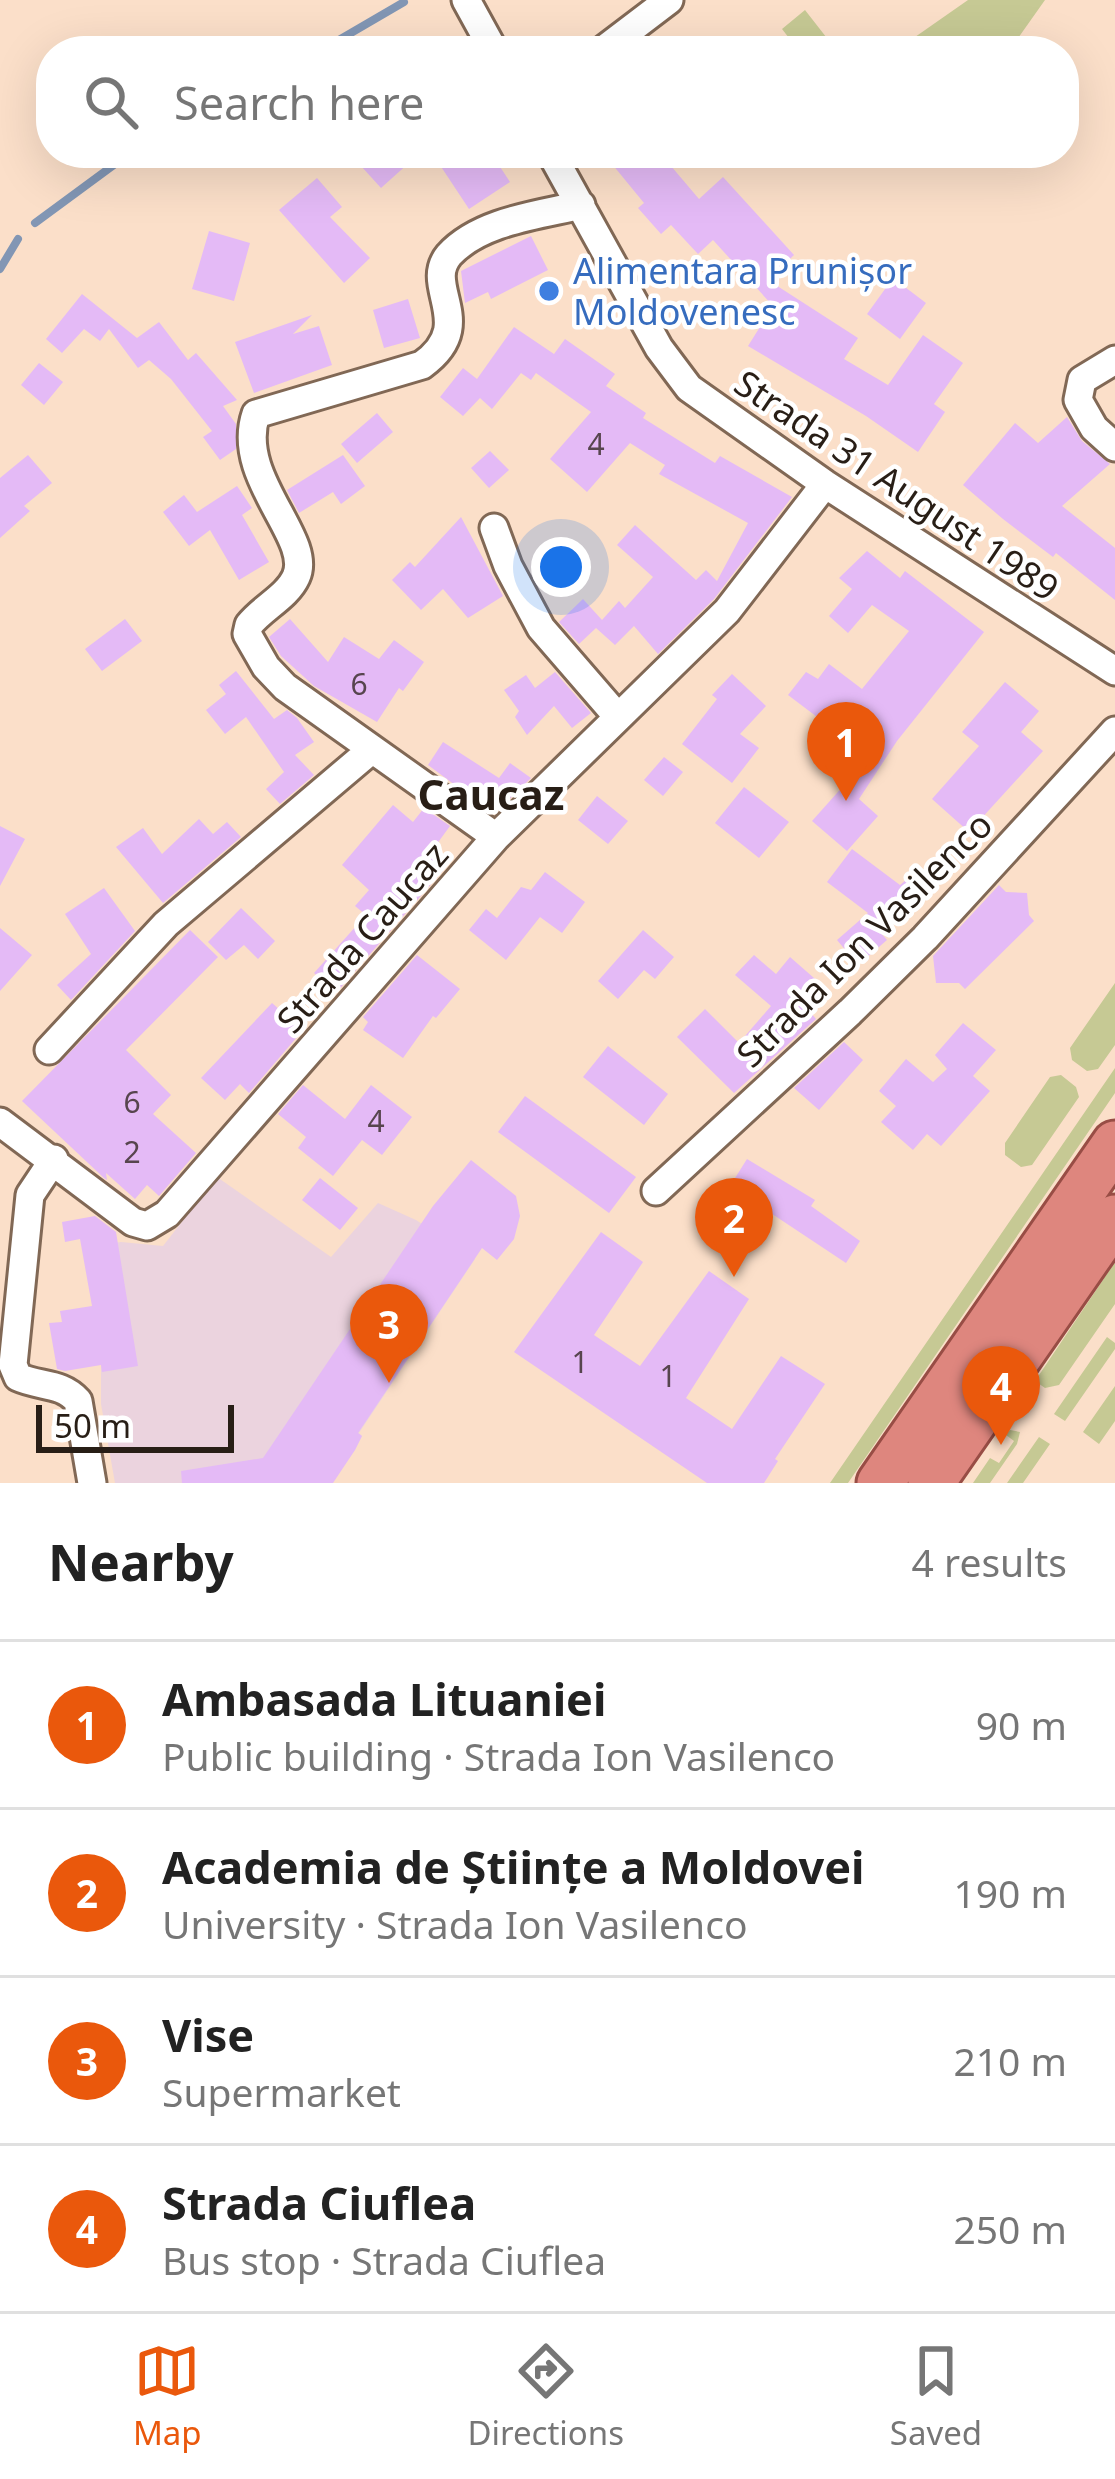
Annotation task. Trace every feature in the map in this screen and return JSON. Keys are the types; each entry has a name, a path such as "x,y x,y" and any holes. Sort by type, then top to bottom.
{"highway":[{"path":"880,1483 1115,1144"},
{"path":"932,1483 1115,1218"}],"street":[{"path":"466,0 486,36"},
{"path":"622,36 669,0"},
{"name":"Strada 31 August 1989","path":"560,168 678,376 706,402 1115,670"},
{"path":"496,838 370,751 266,668 247,634 255,618 290,586 299,564 297,548 260,476 250,431 256,415 422,365 447,338 449,310 441,274 446,258 504,224 581,205"},
{"path":"1115,360 1082,380 1078,400 1094,428 1115,446"},
{"name":"Strada Caucaz","path":"54,1159 133,1222 148,1226 167,1214 496,838 727,611 825,484"},
{"path":"494,528 508,566 542,628 618,717"},
{"name":"Strada Ion Vasilenco","path":"656,1191 910,953 1115,731"},
{"path":"50,1050 166,924 370,751"},
{"path":"0,1121 54,1159 30,1195 13,1365 19,1377 69,1391 78,1401 92,1483"}],"shaded area":[{"path":"217,1177 331,1257 378,1203 416,1220 475,1259 330,1483 115,1483 83,1247 121,1242 163,1246"}],"green space":[{"path":"968,0 1045,0 1020,36 916,36"},
{"path":"805,10 825,36 787,36 782,29"},
{"path":"1115,983 1115,1045 1098,1069 1087,1071 1072,1060 1070,1048"},
{"path":"1115,1068 1115,1093 848,1483 830,1483"},
{"path":"1061,1075 1076,1087 1079,1097 1032,1165 1021,1167 1005,1155 1005,1143 1050,1077"},
{"path":"1115,1262 1115,1304 1059,1385 1045,1388 1035,1381"},
{"path":"1107,1337 1115,1349 1065,1421 1054,1414"},
{"path":"1115,1386 1115,1421 1099,1444 1083,1432"},
{"path":"1010,1430 1020,1432 1017,1444 990,1483 973,1483 990,1458 999,1463 1014,1441 1006,1435"},
{"path":"1039,1437 1050,1444 1023,1483 1007,1483"}],"building":[{"path":"363,168 403,168 381,188"},
{"path":"442,168 501,168 510,182 469,209"},
{"path":"615,168 673,168 699,199 723,177 794,255 768,280 858,338 844,359 888,385 923,335 963,363 934,404 945,412 918,452 748,346 773,306 713,240 698,254 671,225 661,234 638,208 644,203"},
{"path":"317,178 342,207 330,217 370,258 344,283 279,210"},
{"path":"209,231 250,243 234,301 192,289"},
{"path":"531,236 548,270 491,299 488,292 465,303 461,271"},
{"path":"893,278 926,303 900,339 867,314"},
{"path":"82,294 137,338 159,322 188,360 196,353 237,400 223,406 236,424 236,449 220,460 203,437 212,431 171,379 149,360 138,368 109,329 100,341 84,329 62,353 46,339"},
{"path":"408,299 420,338 384,348 373,310"},
{"path":"312,315 293,334 319,326 332,365 254,393 235,342"},
{"path":"514,327 554,354 565,339 615,374 606,386 646,413 643,418 715,463 720,456 792,497 714,599 658,654 634,626 615,645 596,628 579,644 559,622 583,599 602,620 619,601 625,608 653,577 617,545 635,525 696,580 706,570 717,581 748,523 659,474 665,465 630,443 587,492 550,459 591,412 536,373 531,380 521,373 492,409 480,398 463,416 440,397 463,368 477,379"},
{"path":"39,363 63,382 44,405 21,385"},
{"path":"377,413 393,432 357,463 341,444"},
{"path":"1067,417 1082,441 1110,464 1062,506 1115,548 1115,600 963,485 1015,423 1038,443"},
{"path":"490,451 509,470 489,488 471,468"},
{"path":"28,455 52,483 24,506 30,511 0,538 0,478"},
{"path":"343,455 365,486 341,504 333,492 299,513 287,490"},
{"path":"237,486 252,508 242,515 269,562 239,580 210,530 189,546 163,512 184,495 197,512"},
{"path":"461,517 503,596 468,618 443,589 421,610 392,580 410,562 415,567"},
{"path":"559,538 584,564 569,579 544,553"},
{"path":"867,551 900,578 905,571 984,632 897,741 859,799 878,816 847,851 812,821 862,765 822,736 829,726 788,695 806,672 818,679 829,664 862,689 909,631 872,605 848,633 829,616 852,589 839,578"},
{"path":"125,619 142,641 102,671 85,649"},
{"path":"290,619 328,662 344,637 379,659 394,640 424,662 403,691 399,688 377,722 314,686 281,656 269,637"},
{"path":"236,671 274,719 287,710 314,742 295,755 314,775 280,804 266,789 284,772 246,717 225,734 206,710 226,694 219,685"},
{"path":"555,672 591,713 572,728 554,706 527,735 515,717 519,711 504,690 526,675 535,688"},
{"path":"732,674 766,706 740,734 759,748 732,783 682,744 717,699 712,695"},
{"path":"1005,682 1039,711 1021,732 1043,751 969,832 932,799 979,746 962,732"},
{"path":"443,742 499,778 510,763 531,778 494,814 428,765"},
{"path":"664,757 683,772 663,796 644,780"},
{"path":"744,787 789,822 759,858 715,823"},
{"path":"597,796 628,821 608,844 578,820"},
{"path":"393,805 413,822 424,808 450,826 431,852 447,866 336,993 314,973 366,915 355,906 369,890 342,865"},
{"path":"199,819 213,834 227,822 241,837 163,903 116,847 143,828 162,854"},
{"path":"0,826 25,839 0,886"},
{"path":"852,849 900,885 906,880 912,886 879,931 887,940 858,965 837,940 868,913 827,882"},
{"path":"545,872 585,902 562,933 540,917 506,960 469,930 486,909 497,918 521,887 531,890"},
{"path":"999,885 1006,892 1027,893 1034,921 965,989 959,983 936,983 933,956"},
{"path":"104,888 135,931 71,1000 57,985 91,954 65,914"},
{"path":"241,908 275,941 258,959 244,945 226,960 208,942"},
{"path":"0,928 32,955 0,991"},
{"path":"190,930 218,957 126,1050 171,1095 153,1114 196,1153 159,1196 147,1185 135,1199 106,1173 107,1180 104,1178 22,1101"},
{"path":"643,930 674,957 655,979 644,970 618,999 598,981"},
{"path":"417,955 460,989 433,1016 403,1058 363,1030 368,1022 363,1017"},
{"path":"754,955 776,974 790,957 830,992 811,1013 816,1019 734,1093 677,1037 705,1009 739,1043 771,1006 735,975"},
{"path":"272,1003 303,1030 249,1093 240,1084 225,1100 201,1078"},
{"path":"963,1023 996,1050 973,1076 990,1091 941,1146 927,1134 913,1150 881,1122 896,1106 879,1091 906,1059 933,1082 947,1069 935,1055"},
{"path":"844,1042 863,1060 819,1110 794,1088"},
{"path":"608,1046 668,1094 644,1125 583,1077"},
{"path":"303,1085 345,1119 371,1085 412,1117 382,1155 362,1140 333,1176 298,1148 306,1137 278,1114"},
{"path":"525,1096 636,1177 609,1213 498,1132"},
{"path":"747,1159 815,1200 811,1206 860,1241 846,1263 730,1186"},
{"path":"471,1160 516,1196 520,1216 514,1239 497,1260 482,1248 358,1433 362,1436 355,1450 333,1483 182,1483 181,1471 263,1458 433,1206"},
{"path":"320,1178 358,1208 340,1230 302,1200"},
{"path":"95,1216 116,1232 138,1366 65,1371 57,1369 49,1323 62,1322 60,1311 92,1306 80,1239 65,1242 62,1222"},
{"path":"601,1232 643,1262 594,1335 640,1366 709,1271 749,1299 686,1398 732,1429 781,1356 825,1384 764,1483 707,1483 514,1352"}],"waterway":[{"path":"346,36 404,2"},
{"path":"35,223 110,168"},
{"path":"0,269 18,239"}],"place":[{"name":"Alimentara Prunișor Moldovenesc","path":"549,291"},
{"name":"Ambasada Lituaniei","path":"846,801"},
{"name":"Academia de Științe a Moldovei","path":"734,1277"},
{"name":"Vise","path":"389,1383"},
{"name":"Strada Ciuflea","path":"1001,1445"}],"district":[{"name":"Caucaz","path":"491,793"}]}
